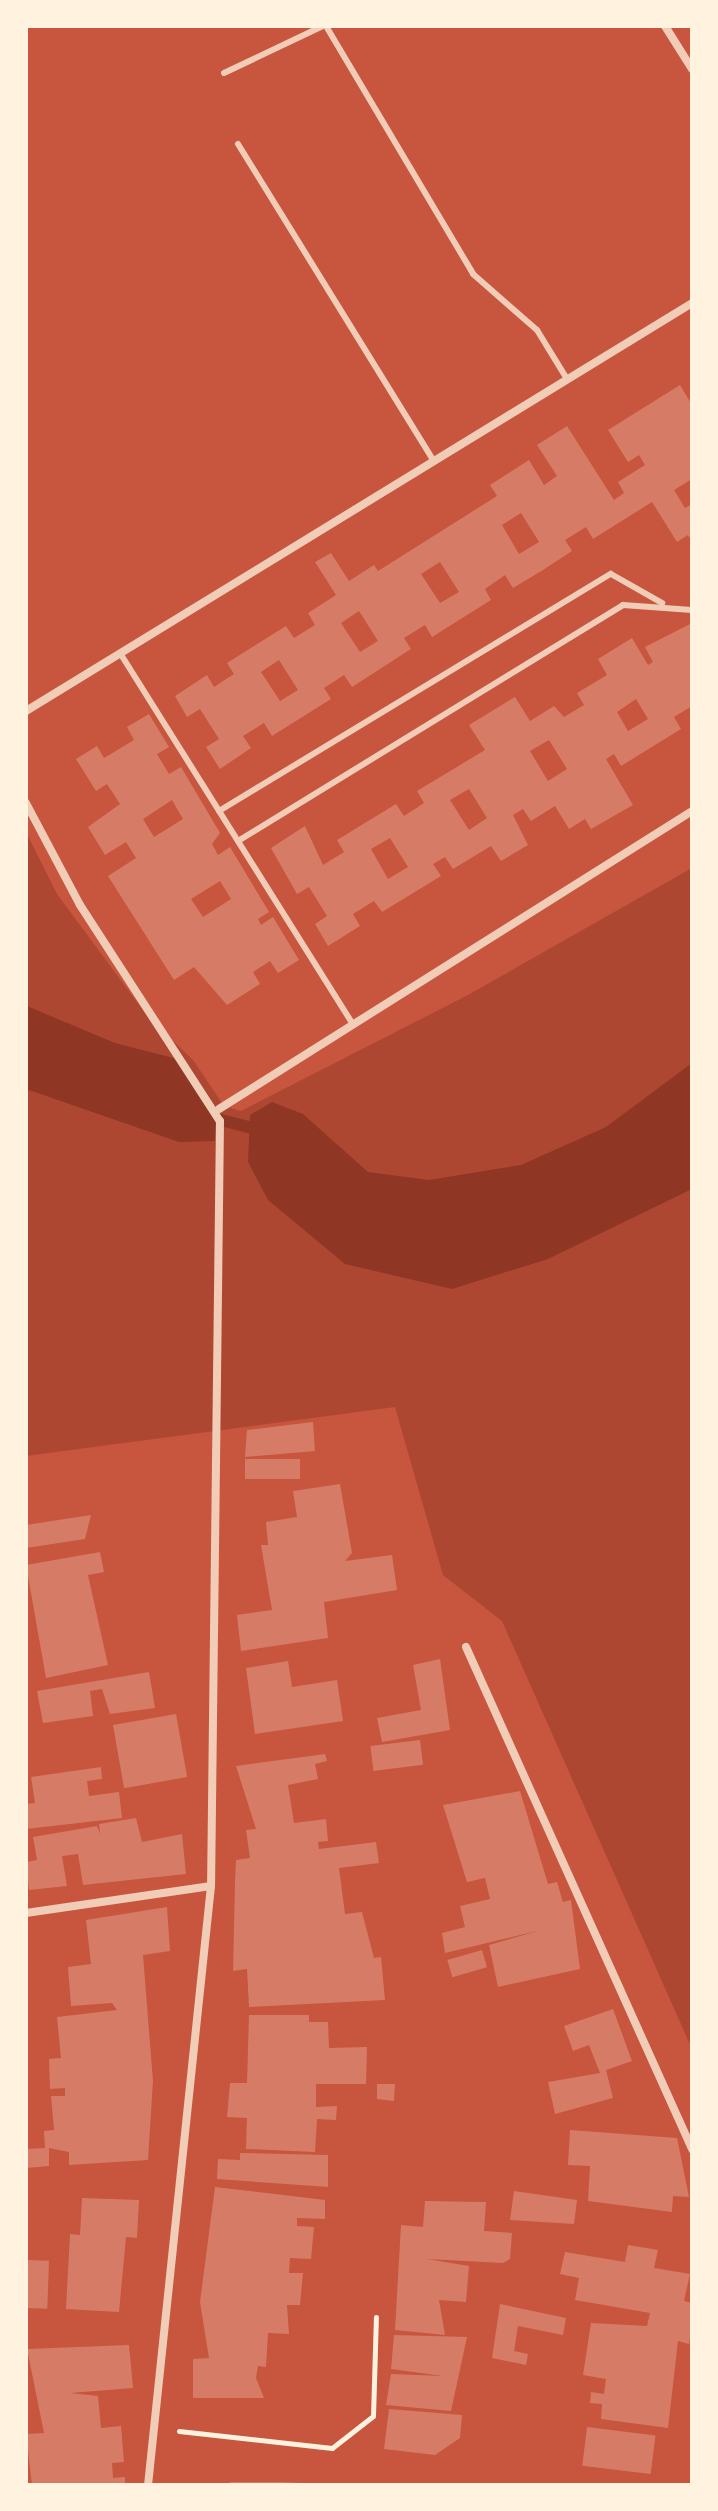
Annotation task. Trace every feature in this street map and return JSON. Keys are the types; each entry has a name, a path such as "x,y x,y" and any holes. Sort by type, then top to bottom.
{"street":[{"path":"665,26 692,69"},
{"path":"26,711 692,303"},
{"path":"26,803 80,905 219,1109 211,1886 148,2485"},
{"path":"219,1109 692,811"},
{"path":"466,1647 692,2149"},
{"path":"26,1913 211,1886"}],"lane":[{"path":"224,73 324,26 473,274 537,330 567,379"},
{"path":"238,144 434,461"},
{"path":"219,811 611,574 662,603"},
{"path":"238,841 623,605 662,603 692,610"},
{"path":"120,653 353,1025"}],"path":[{"path":"154,2428 332,2448 373,2416 376,2317"}],"shaded area":[{"path":"26,832 57,894 148,1017 193,1060 224,1106 241,1111 468,995 692,868 692,2049 502,1621 443,1575 395,1407 26,1456"},
{"path":"27,1006 115,1043 185,1061 216,1107 215,1141 179,1142 26,1089"},
{"path":"692,1063 692,1189 548,1259 452,1289 345,1264 268,1200 248,1162 250,1115 272,1102 303,1114 368,1172 429,1180 521,1165 606,1127"}],"building":[{"path":"680,385 692,405 692,479 674,490 685,508 692,504 692,542 688,535 677,542 652,502 593,539 586,527 565,540 572,551 513,588 505,575 485,589 491,600 432,637 425,625 404,638 411,649 352,687 344,675 324,688 331,699 272,736 264,723 243,736 251,748 220,769 206,747 219,739 200,709 187,717 175,696 207,675 214,687 234,674 227,663 286,626 294,638 315,625 308,613 336,595 315,562 331,553 349,581 374,565 378,571 497,496 490,485 529,460 544,485 557,476 537,445 567,426 614,500 624,493 618,482 645,465 639,455 628,462 608,430","holes":["521,513 539,542 519,554 502,525","440,562 459,592 440,603 421,574","359,611 378,641 360,652 341,623","279,660 298,690 280,701 261,672"]},
{"path":"690,624 692,706 674,717 681,729 621,766 614,754 606,759 633,805 591,829 585,819 569,829 555,806 531,821 523,809 513,815 528,845 501,861 491,846 453,869 445,857 433,864 441,876 382,912 374,901 353,914 360,926 328,946 315,924 327,916 309,887 297,894 271,848 305,826 323,865 344,852 337,840 396,804 404,816 424,803 417,791 485,750 469,725 515,697 530,721 554,706 564,717 584,705 577,693 607,675 598,659 632,638 648,665 653,662 645,647","holes":["636,699 648,719 628,731 617,712","549,740 567,769 548,781 530,751","469,789 487,818 469,830 450,800","390,838 408,867 388,879 371,849"]},
{"path":"149,714 169,747 157,754 169,774 181,767 220,833 212,844 218,855 230,847 269,912 258,919 261,925 273,917 299,960 278,973 270,961 253,972 260,984 227,1005 194,967 174,980 108,876 136,858 126,842 105,855 88,827 120,804 107,784 96,791 76,759 97,746 104,758 134,740 127,727","holes":["172,800 183,819 154,837 143,819","220,881 231,899 203,917 191,899"]},
{"path":"313,1422 315,1451 245,1457 247,1430"},
{"path":"245,1459 300,1459 300,1479 245,1479"},
{"path":"340,1484 352,1553 345,1561 392,1555 397,1590 324,1602 328,1638 241,1651 237,1615 272,1610 261,1545 268,1545 266,1522 297,1517 293,1491"},
{"path":"91,1515 85,1539 26,1548 26,1525"},
{"path":"100,1552 104,1572 88,1575 108,1665 46,1678 26,1565"},
{"path":"440,1659 450,1730 382,1742 377,1718 421,1710 413,1665"},
{"path":"288,1661 292,1687 337,1680 343,1721 255,1734 246,1668"},
{"path":"149,1672 155,1708 110,1714 102,1689 90,1691 93,1716 43,1723 37,1691"},
{"path":"176,1714 187,1777 124,1788 113,1725"},
{"path":"420,1740 423,1765 373,1771 370,1746"},
{"path":"325,1754 327,1761 315,1764 318,1779 288,1785 294,1823 326,1819 328,1841 318,1842 319,1849 376,1842 379,1863 339,1868 345,1914 362,1912 374,1958 381,1957 385,2000 249,2007 247,1969 233,1971 235,1881 236,1860 250,1858 246,1830 256,1829 236,1766"},
{"path":"101,1767 102,1779 87,1781 89,1796 119,1792 122,1818 26,1829 26,1804 35,1803 31,1777"},
{"path":"520,1791 548,1884 557,1882 563,1902 571,1900 580,1969 498,1987 489,1945 541,1930 445,1953 442,1933 465,1927 460,1906 490,1899 485,1878 467,1882 443,1805"},
{"path":"136,1818 142,1842 182,1834 186,1874 83,1885 78,1854 62,1856 67,1886 29,1890 26,1862 37,1860 33,1837 97,1826 100,1834 99,1824"},
{"path":"167,1907 170,1951 143,1955 153,2081 148,2160 69,2165 69,2152 49,2148 49,2166 26,2168 26,2149 45,2148 44,2131 54,2130 51,2096 65,2096 65,2088 50,2089 49,2059 61,2058 57,2017 117,2010 112,2003 71,2006 68,1967 91,1964 86,1920"},
{"path":"482,1950 487,1967 452,1977 447,1960"},
{"path":"613,2009 632,2061 606,2070 613,2098 555,2114 548,2082 600,2073 589,2045 573,2051 564,2026"},
{"path":"249,2015 309,2015 309,2022 328,2022 329,2048 367,2047 366,2084 316,2084 316,2107 337,2106 336,2120 317,2119 315,2152 246,2149 247,2118 227,2117 230,2083 247,2083"},
{"path":"377,2084 395,2084 394,2101 377,2099"},
{"path":"570,2130 677,2138 689,2197 673,2196 672,2212 588,2201 590,2166 568,2165"},
{"path":"240,2153 328,2155 328,2187 217,2179 218,2159 240,2160"},
{"path":"215,2187 325,2200 325,2219 297,2218 297,2226 314,2227 311,2259 290,2258 289,2273 303,2273 300,2305 287,2305 289,2334 268,2333 266,2367 258,2366 256,2378 264,2398 193,2398 193,2359 209,2358 200,2302"},
{"path":"514,2191 577,2200 574,2224 510,2220"},
{"path":"82,2198 139,2200 137,2238 126,2237 119,2312 66,2309 70,2234 80,2235"},
{"path":"425,2201 486,2202 484,2231 512,2233 510,2259 503,2263 427,2259 469,2266 466,2302 439,2300 445,2335 395,2330 401,2225 423,2227"},
{"path":"628,2245 658,2250 654,2268 690,2274 684,2301 692,2303 692,2324 689,2344 678,2341 668,2428 601,2419 602,2404 590,2403 591,2392 604,2394 606,2379 583,2375 591,2323 647,2326 650,2313 575,2300 579,2278 560,2274 565,2252 625,2262"},
{"path":"26,2260 49,2261 47,2309 26,2308"},
{"path":"500,2304 566,2318 563,2335 518,2326 514,2351 528,2354 526,2365 492,2358"},
{"path":"394,2335 467,2337 451,2411 386,2405 391,2374 443,2376 391,2369"},
{"path":"129,2345 133,2388 70,2393 98,2396 101,2428 121,2426 124,2462 112,2463 113,2478 125,2477 125,2485 32,2485 26,2434 44,2433 27,2349"},
{"path":"389,2409 462,2415 460,2438 435,2455 384,2449"},
{"path":"587,2427 655,2435 651,2474 582,2466"},
{"path":"230,2482 305,2482 230,2485"}],"waterway":[{"path":"209,1117 264,1131"}]}
